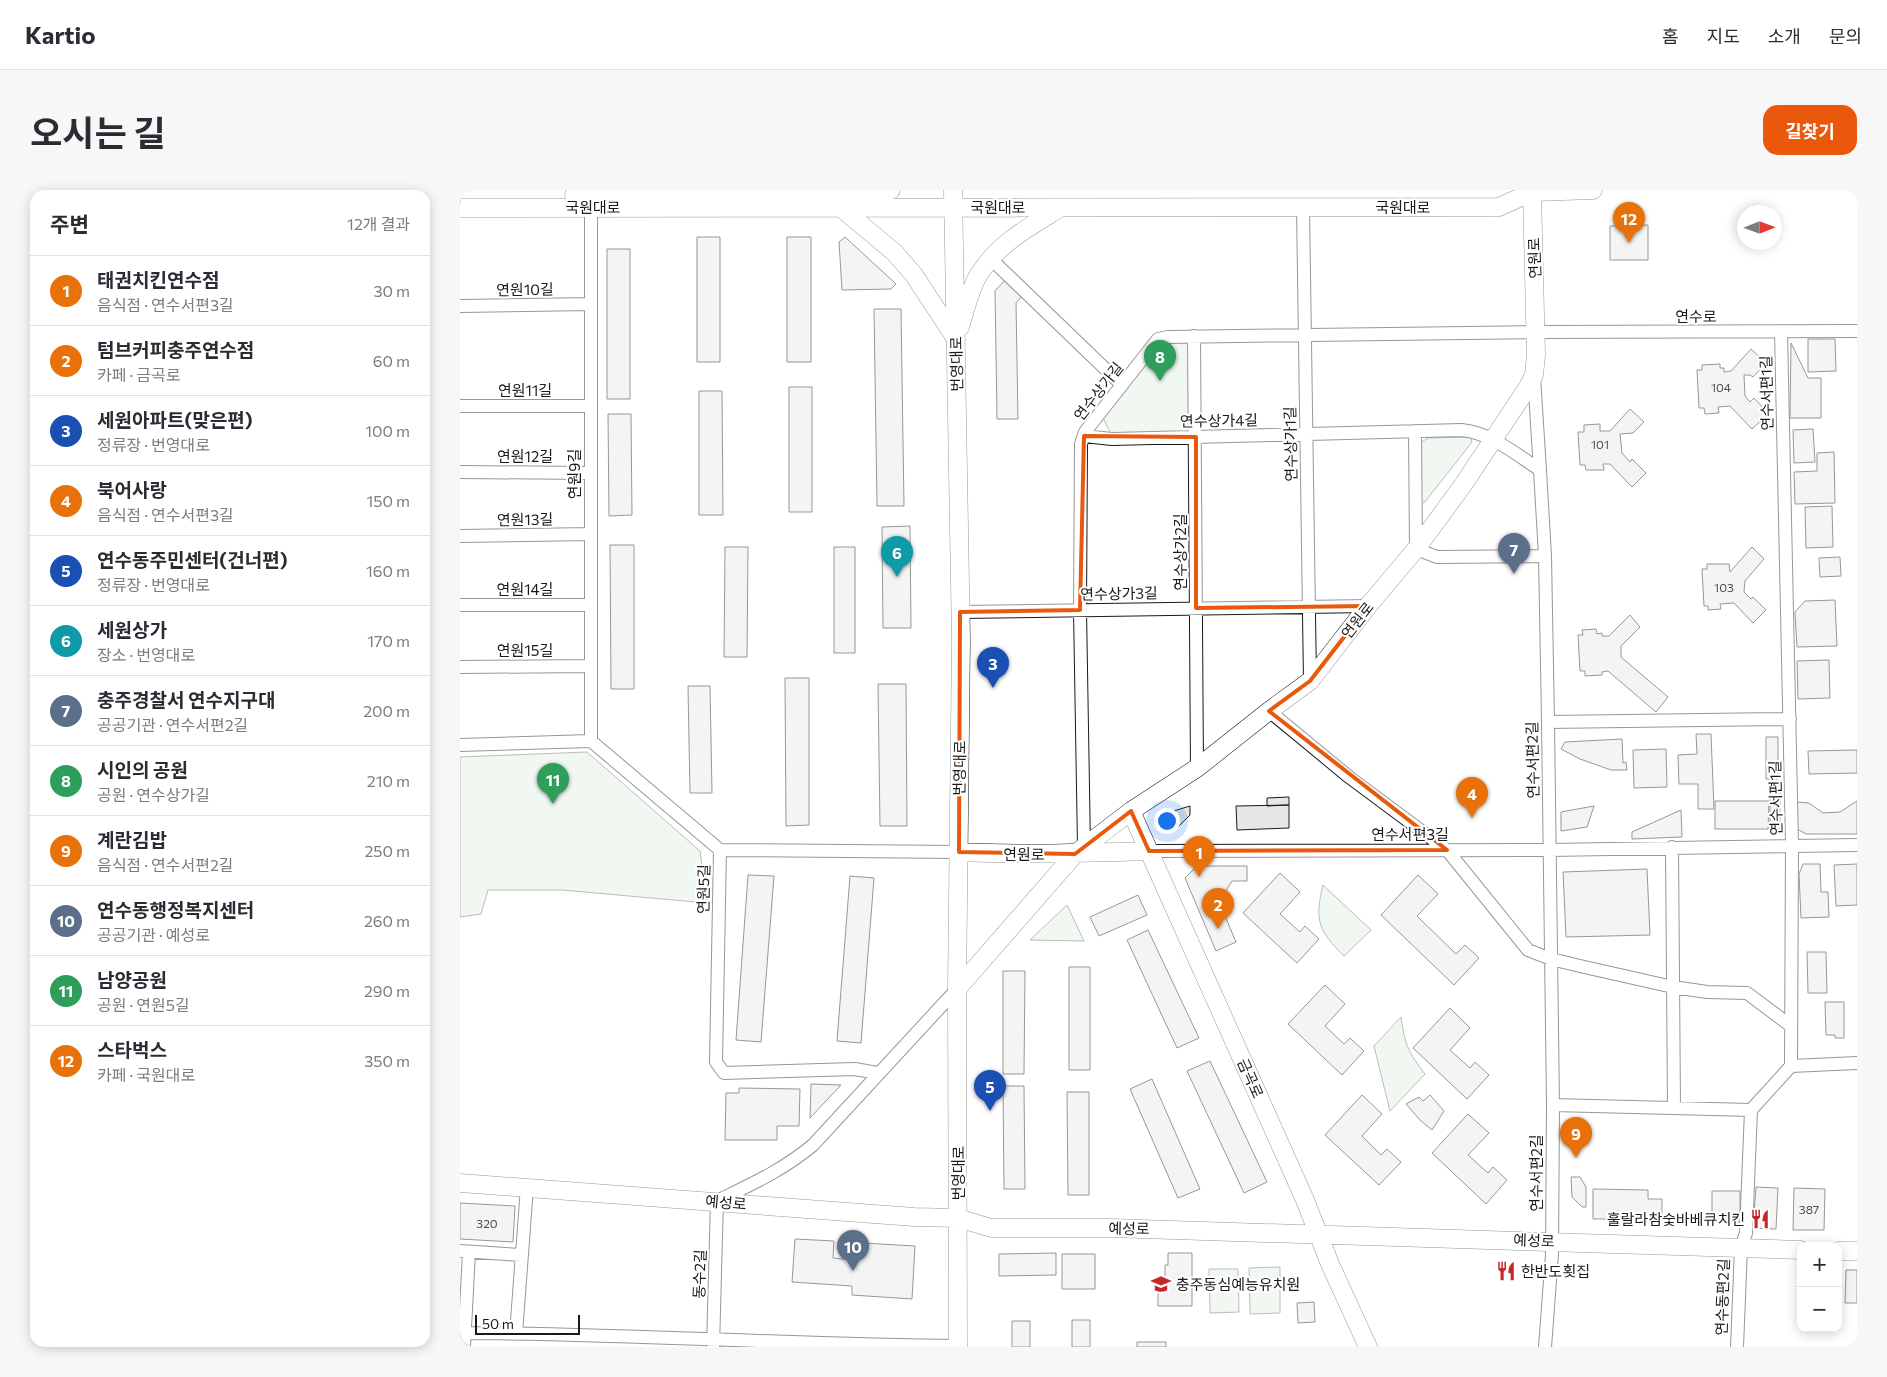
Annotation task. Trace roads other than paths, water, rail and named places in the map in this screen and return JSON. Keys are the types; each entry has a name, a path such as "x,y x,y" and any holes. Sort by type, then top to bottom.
{"street":[{"name":"국원대로","path":"460,197 890,190"},
{"name":"국원대로","path":"460,208 840,207 953,198 1061,207 1499,207 1530,191 1593,190"},
{"name":"연원로","path":"958,852 998,854 1080,850 1131,811 1197,768 1310,681 1368,606 1416,549 1463,485 1534,375 1536,332 1530,191"},
{"name":"번영대로","path":"953,198 960,612 956,989 958,1346"},
{"name":"연원9길","path":"590,207 591,741"},
{"path":"840,207 895,253 914,275 956,339"},
{"path":"956,339 977,277 998,250 1019,233 1061,207"},
{"name":"연수상가1길","path":"1303,207 1310,681"},
{"path":"991,259 1122,385"},
{"name":"연원10길","path":"460,306 591,304"},
{"name":"연수로","path":"1536,332 1857,331"},
{"name":"연수상가길","path":"1080,850 1081,444 1084,436 1158,340 1168,337 1194,336 1536,332"},
{"name":"연수서편1길","path":"1781,332 1792,845 1792,1066"},
{"name":"연수상가2길","path":"1194,336 1197,768"},
{"name":"연수서편2길","path":"1534,375 1545,556 1553,1105 1552,1240 1545,1347"},
{"name":"연원11길","path":"460,406 590,406"},
{"name":"연수상가4길","path":"1084,436 1112,439 1462,430 1472,431 1493,440"},
{"path":"1415,432 1416,549 1437,557 1545,556"},
{"path":"1493,440 1540,470"},
{"name":"연원12길","path":"460,472 590,473"},
{"name":"연원13길","path":"460,536 591,534"},
{"name":"연원14길","path":"460,605 590,605"},
{"name":"연수상가3길","path":"960,612 1368,606"},
{"name":"연원15길","path":"460,667 591,666"},
{"path":"1269,711 1349,777 1447,850 1528,950 1551,959 1673,987 1706,992 1747,993 1792,1026"},
{"path":"1548,722 1790,719"},
{"path":"460,745 591,741"},
{"name":"연원5길","path":"591,741 720,850 716,1062 724,1073 855,1069 877,1073"},
{"name":"금곡로","path":"1131,811 1305,1200 1317,1233 1368,1347"},
{"name":"연수서편3길","path":"1148,850 1549,850 1857,845"},
{"path":"1672,847 1674,1107"},
{"path":"720,850 958,852"},
{"path":"717,1201 793,1162 813,1145 1080,850 1148,850"},
{"path":"1740,1248 1746,1233 1751,1110 1792,1066 1857,1063"},
{"path":"1553,1105 1751,1110"},
{"name":"예성로","path":"460,1183 914,1217 958,1218 991,1228 1111,1228 1317,1233 1797,1250"},
{"path":"516,1334 527,1187"},
{"name":"동수2길","path":"713,1343 717,1201"},
{"name":"연수동편2길","path":"1737,1347 1740,1248"},
{"path":"464,1347 462,1333 465,1251 521,1255"},
{"path":"1842,1251 1857,1251"},
{"path":"462,1333 516,1334 585,1341 958,1346"}],"place":[{"name":"스타벅스","path":"1629,243"},
{"name":"시인의 공원","path":"1160,381"},
{"name":"충주경찰서 연수지구대","path":"1514,574"},
{"name":"세원상가","path":"897,577"},
{"name":"세원아파트(맞은편)","path":"993,688"},
{"name":"남양공원","path":"553,804"},
{"name":"북어사랑","path":"1472,818"},
{"name":"태권치킨연수점","path":"1199,877"},
{"name":"텀브커피충주연수점","path":"1218,929"},
{"name":"연수동주민센터(건너편)","path":"990,1111"},
{"name":"계란김밥","path":"1576,1158"},
{"name":"훌랄라참숯바베큐치킨","path":"1760,1219"},
{"name":"연수동행정복지센터","path":"853,1271"},
{"name":"한반도횟집","path":"1506,1271"},
{"name":"충주동심예능유치원","path":"1161,1284"}]}
